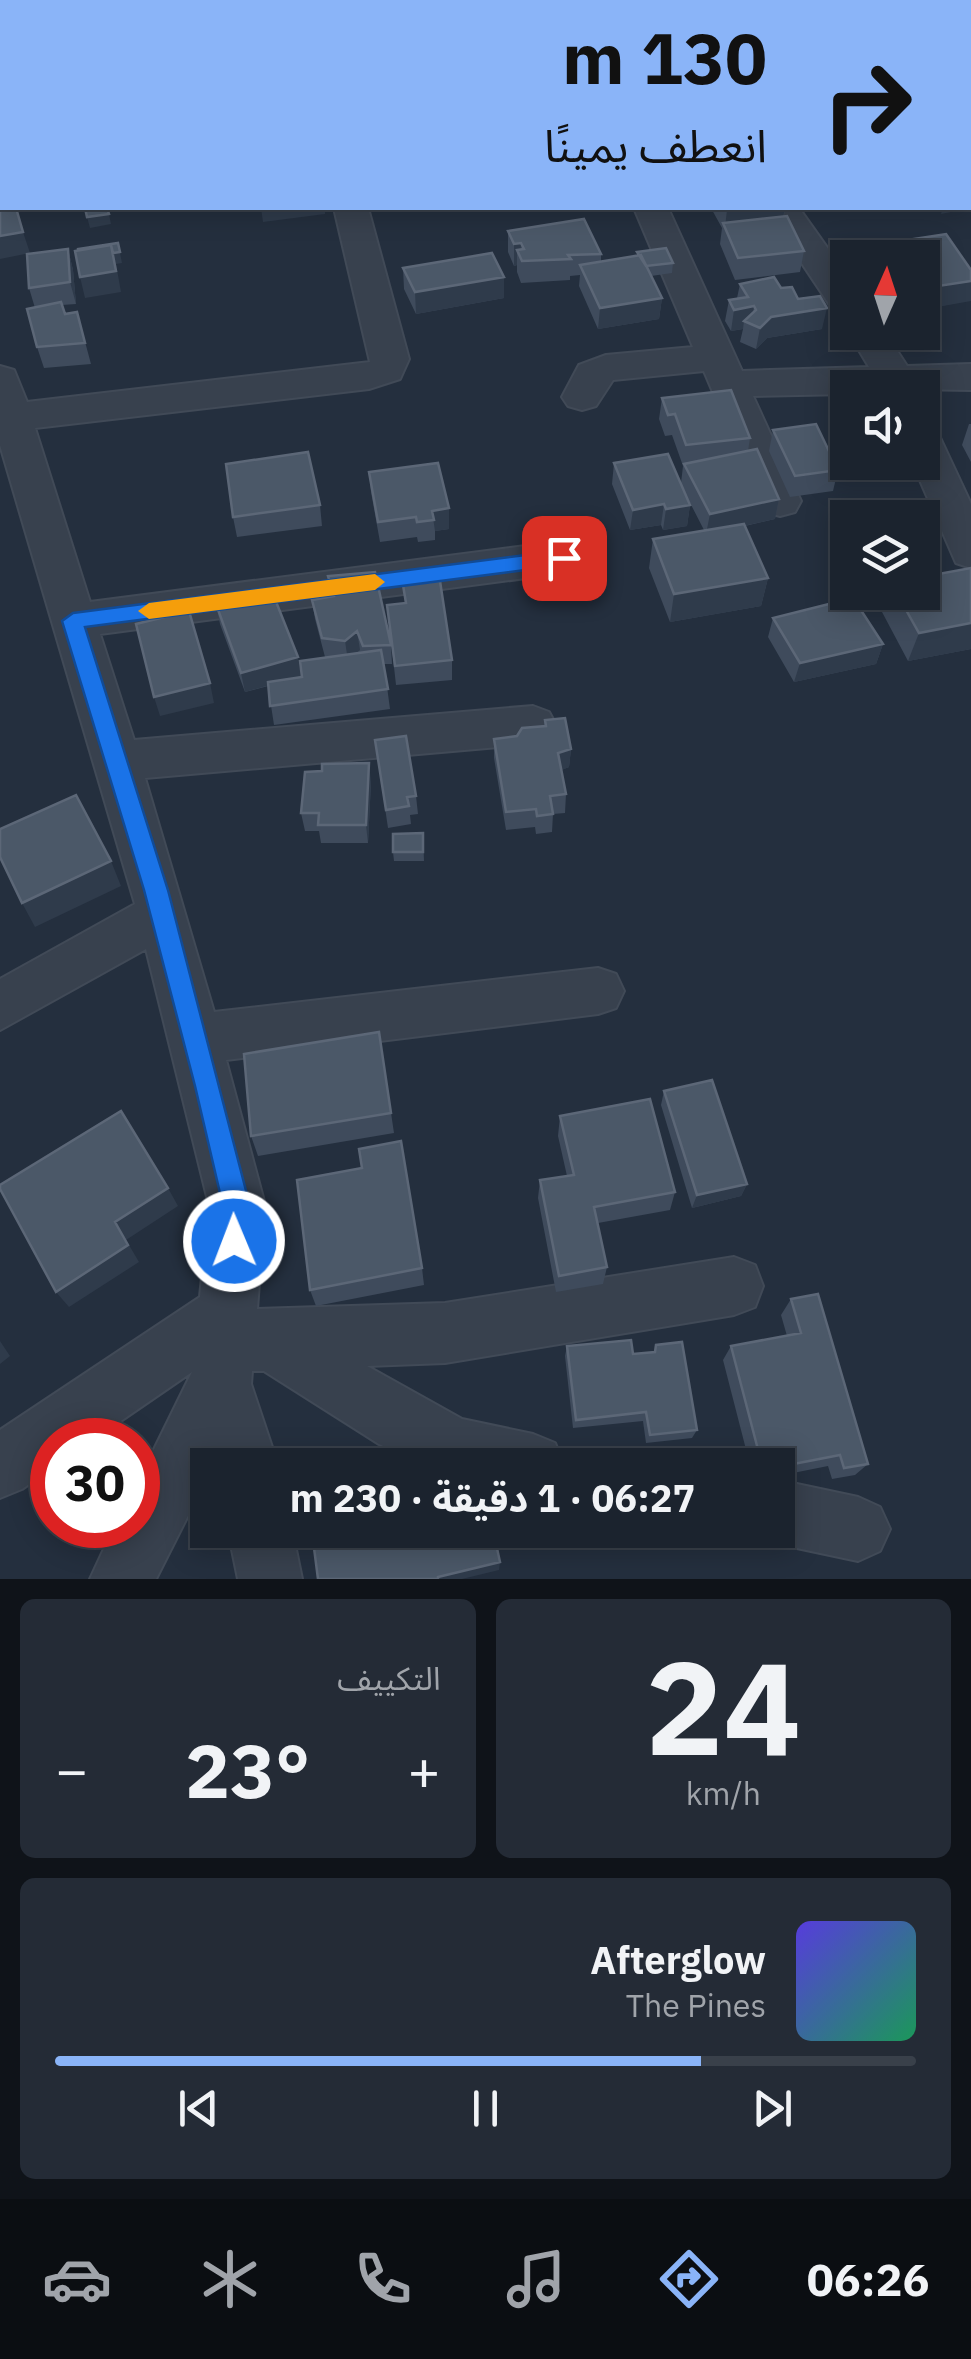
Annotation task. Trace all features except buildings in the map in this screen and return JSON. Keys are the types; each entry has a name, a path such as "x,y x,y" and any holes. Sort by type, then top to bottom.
{"street":[{"path":"245,1448 236,1345 237,1206 162,914 5,401 369,376 386,370 390,359 352,210"},
{"path":"652,210 780,502"},
{"path":"783,210 830,279"},
{"path":"582,397 593,374 606,368 830,378"},
{"path":"940,380 971,377"},
{"path":"940,480 971,552"},
{"path":"73,621 564,558"},
{"path":"116,760 533,726"},
{"path":"0,1006 162,914"},
{"path":"195,1039 598,990"},
{"path":"0,1467 236,1345 445,1333 734,1286"},
{"path":"236,1345 454,1448"},
{"path":"122,1579 236,1345"},
{"path":"795,1516 858,1530"},
{"path":"264,1548 270,1579"}],"slow traffic":[{"path":"149,611 375,582"}],"route":[{"path":"234,1241 237,1206 208,1086 156,890 73,621 564,558"}]}
